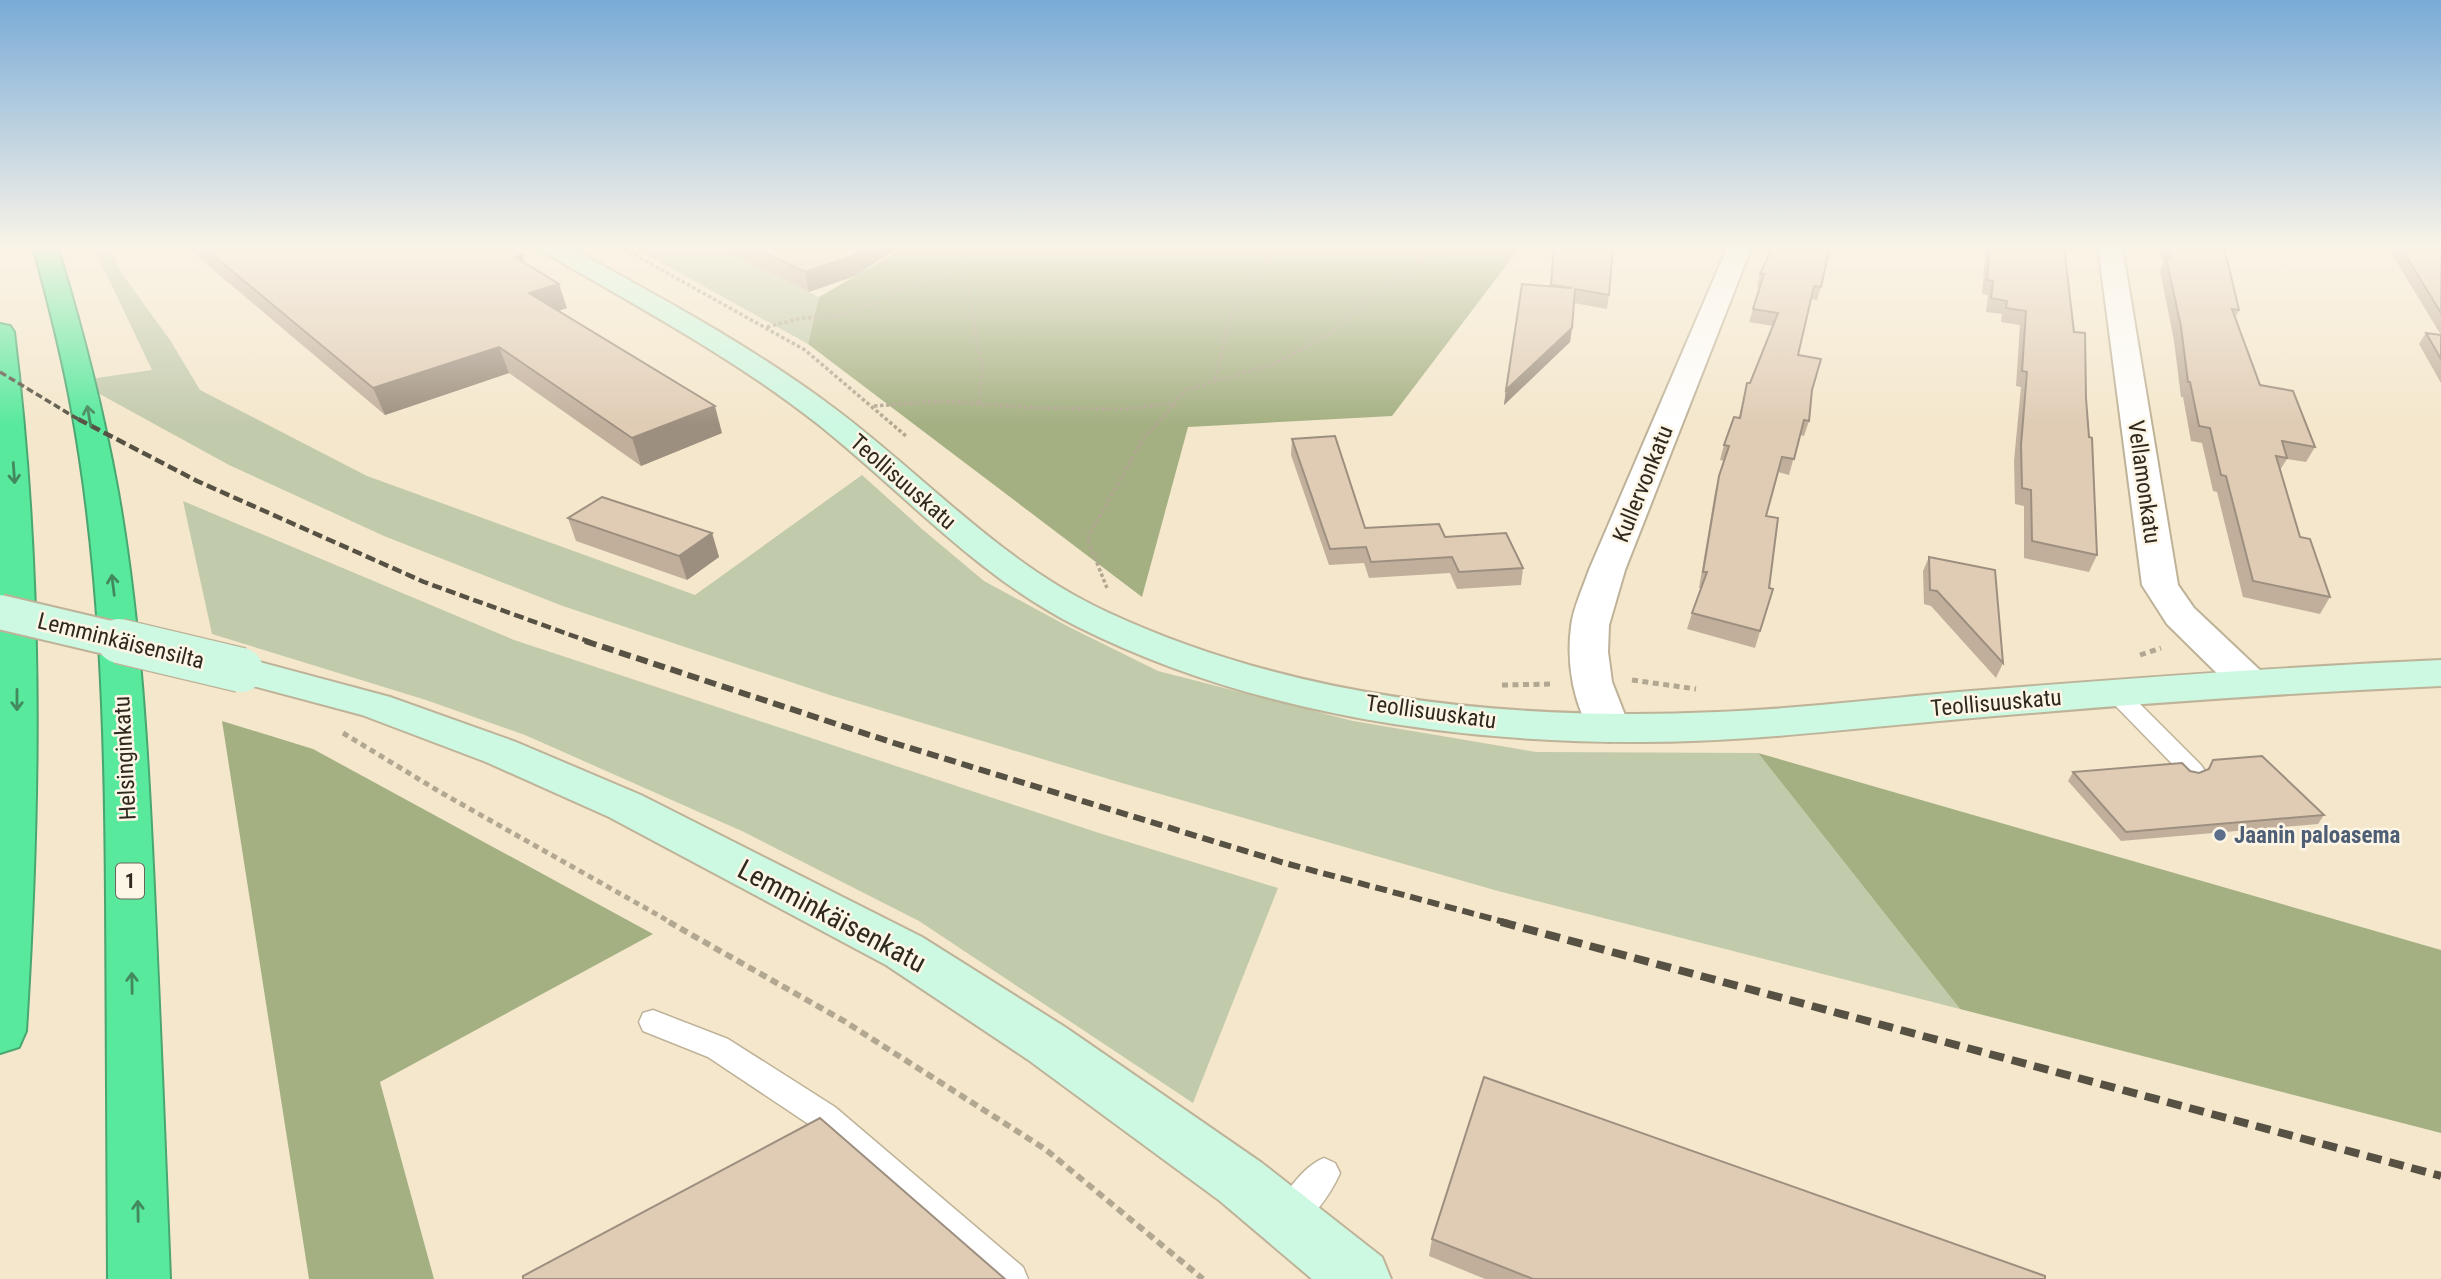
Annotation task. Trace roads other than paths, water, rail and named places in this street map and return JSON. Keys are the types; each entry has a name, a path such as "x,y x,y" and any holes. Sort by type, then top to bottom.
{"highway":[{"name":"Helsinginkatu","path":"63,306 82,376 100,484 115,602 127,753 139,1279"},
{"path":"0,332 11,419 19,538 17,762 11,904 0,1031"}],"street":[{"name":"Teollisuuskatu","path":"654,306 789,388 829,418 951,524 1024,581 1093,620 1143,643 1272,685 1383,707 1465,719 1609,728 1717,726 2250,683 2441,673"},
{"name":"Kullervonkatu","path":"1609,728 1591,682 1590,625 1607,570 1715,306"},
{"name":"Vellamonkatu","path":"2119,306 2160,585 2180,616 2250,683"},
{"name":"Lemminkäisensilta","path":"0,612 242,670"},
{"name":"Lemminkäisenkatu","path":"242,670 376,706 502,752 625,806 904,951 1046,1043 1241,1182 1360,1279"}],"lane":[{"path":"2116,693 2193,771"},
{"path":"653,1021 718,1048 824,1117 1011,1279"},
{"path":"1286,1220 1325,1173"}],"railway":[{"path":"0,372 81,421"},
{"path":"78,419 197,481 424,582 590,642"},
{"path":"585,641 894,743 1281,862 1508,923"},
{"path":"1501,922 2441,1176"}],"place":[{"name":"Jaanin paloasema","path":"2220,835"}]}
